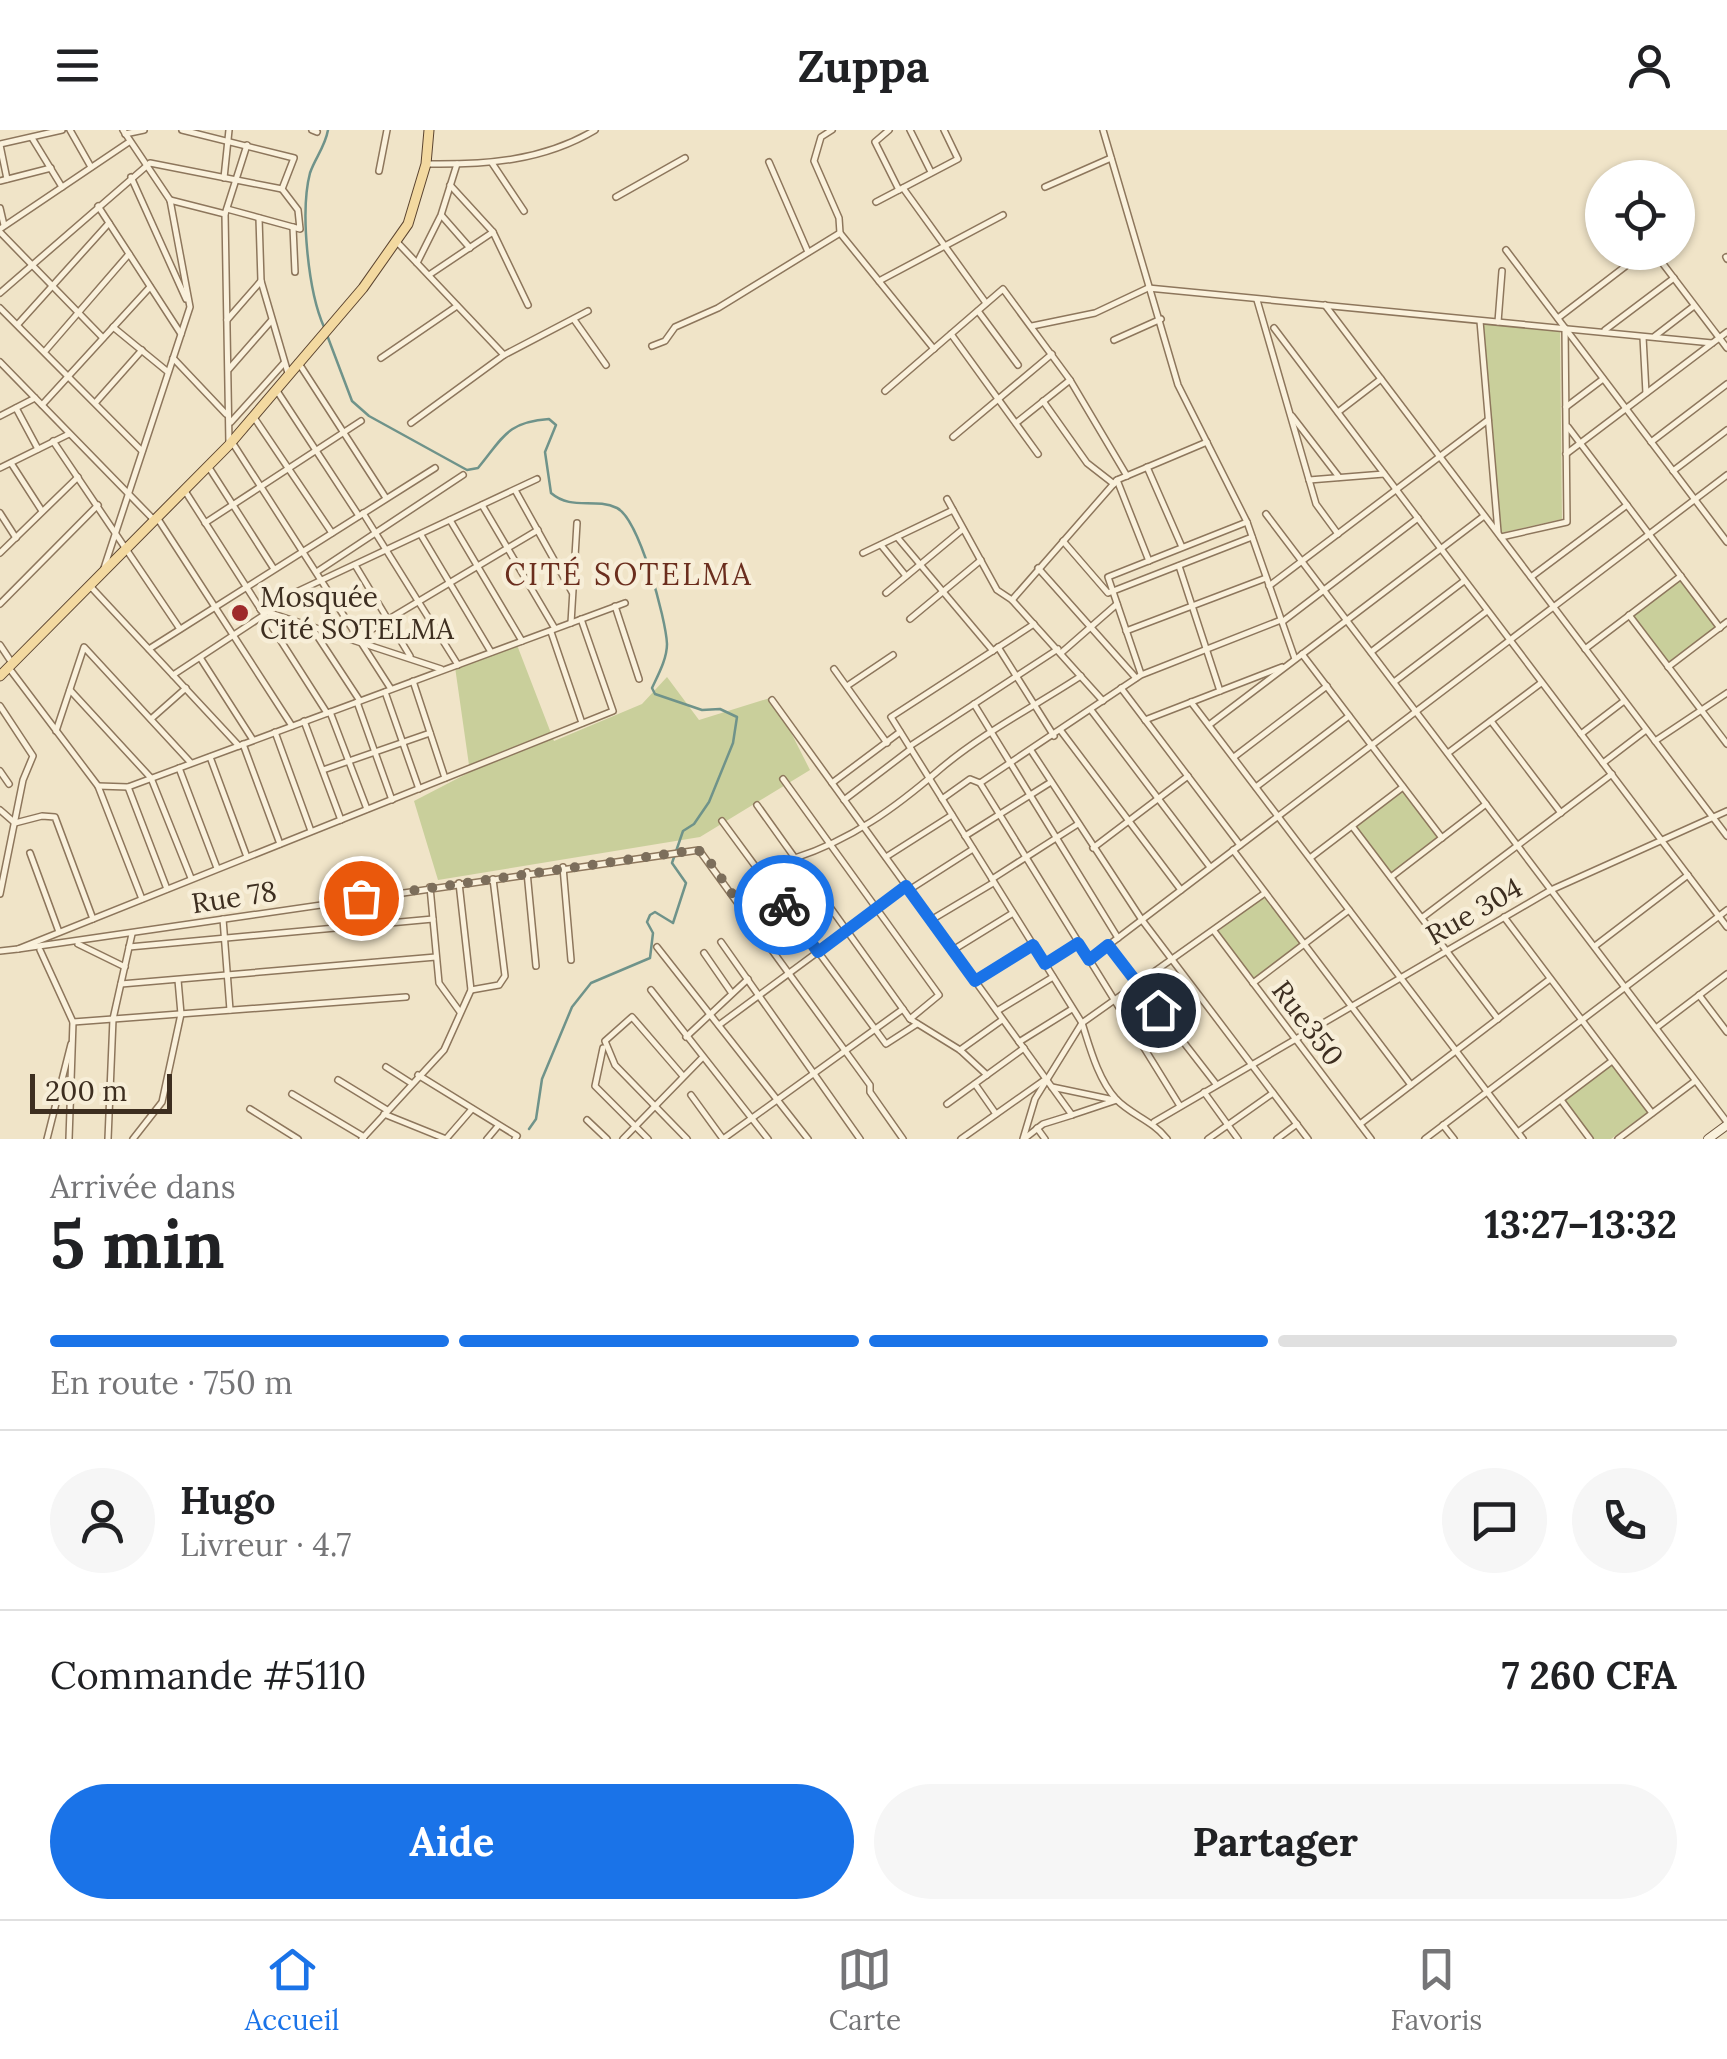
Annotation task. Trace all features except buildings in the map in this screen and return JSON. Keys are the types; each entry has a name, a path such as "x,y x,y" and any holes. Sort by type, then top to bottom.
{"main road":[{"path":"0,676 230,444 276,388 286,368 297,362 397,242 412,212 426,164 429,130"}],"street":[{"path":"51,168 3,180 0,145 66,130 92,167"},
{"path":"102,576 190,306 170,200 124,132 144,130"},
{"path":"182,130 294,158 282,189"},
{"path":"224,178 229,130"},
{"path":"379,171 387,130"},
{"path":"426,164 533,157 570,145 596,130"},
{"path":"832,130 821,138 814,158 839,218 840,233 934,349"},
{"path":"889,130 875,142 901,189 987,303"},
{"path":"910,130 932,172"},
{"path":"876,202 958,158 944,130"},
{"path":"1103,130 1178,385 1247,522 1282,621 1292,662"},
{"path":"31,137 62,187"},
{"path":"1,229 129,142"},
{"path":"247,145 226,212 230,444 324,579 361,640 388,691 419,789"},
{"path":"616,197 685,158"},
{"path":"1045,186 1112,158"},
{"path":"492,162 524,211"},
{"path":"769,162 808,252"},
{"path":"417,263 441,214 456,164"},
{"path":"145,165 282,189 298,210 300,229 170,200"},
{"path":"0,293 145,165"},
{"path":"132,177 190,306"},
{"path":"450,186 492,232 528,304"},
{"path":"98,206 180,334"},
{"path":"0,208 1,229 103,338"},
{"path":"441,214 470,248"},
{"path":"879,281 1002,215"},
{"path":"229,424 286,368 260,281 259,218"},
{"path":"20,323 109,223"},
{"path":"293,227 295,272"},
{"path":"429,276 492,232"},
{"path":"652,346 665,341 675,327 718,308 840,233"},
{"path":"397,242 504,355"},
{"path":"1506,250 1727,542"},
{"path":"46,350 129,254"},
{"path":"1558,318 1621,270"},
{"path":"1668,270 1727,348"},
{"path":"1498,322 1502,271"},
{"path":"1603,332 1674,278"},
{"path":"225,322 260,281"},
{"path":"42,405 150,287"},
{"path":"886,391 1003,288 1070,380 1127,476"},
{"path":"1032,326 1094,313 1148,288 1712,343"},
{"path":"1257,300 1316,504 1338,534"},
{"path":"1325,305 1727,836"},
{"path":"381,358 458,306"},
{"path":"1652,337 1694,306"},
{"path":"0,308 20,323 142,451"},
{"path":"978,310 1018,364"},
{"path":"411,423 504,355 588,311"},
{"path":"1114,340 1161,319"},
{"path":"227,371 272,320"},
{"path":"575,320 606,365"},
{"path":"1480,321 1499,536"},
{"path":"114,326 168,372"},
{"path":"1274,328 1727,926"},
{"path":"1499,536 1566,522 1565,328"},
{"path":"1566,454 1727,332"},
{"path":"951,334 1038,454"},
{"path":"1642,336 1646,394"},
{"path":"96,402 142,350"},
{"path":"953,438 1052,354"},
{"path":"173,358 228,416"},
{"path":"297,362 386,498"},
{"path":"1,364 156,520 292,726"},
{"path":"1338,412 1381,379"},
{"path":"1566,407 1603,379"},
{"path":"1016,423 1070,380"},
{"path":"1651,442 1727,384"},
{"path":"276,388 376,533 458,665"},
{"path":"0,416 35,398"},
{"path":"1043,402 1087,463 1115,482 1149,560"},
{"path":"16,408 38,449"},
{"path":"1290,413 1339,478"},
{"path":"254,416 332,533"},
{"path":"1270,586 1488,420"},
{"path":"205,523 361,422"},
{"path":"1566,425 1720,628"},
{"path":"1673,471 1727,430"},
{"path":"0,468 70,434"},
{"path":"53,442 180,629"},
{"path":"1012,600 1115,482 1206,442"},
{"path":"11,463 42,512"},
{"path":"208,466 274,569"},
{"path":"1148,467 1182,548"},
{"path":"149,649 434,468"},
{"path":"1309,480 1384,474"},
{"path":"1089,960 1727,475"},
{"path":"318,571 463,476"},
{"path":"0,553 78,477"},
{"path":"174,675 262,612 537,479"},
{"path":"515,490 572,592"},
{"path":"185,491 328,712 367,810"},
{"path":"947,499 997,590 1012,600 1104,701"},
{"path":"482,505 552,629 582,723"},
{"path":"1531,577 1626,505"},
{"path":"0,604 98,506"},
{"path":"863,553 953,510"},
{"path":"0,513 16,538"},
{"path":"1266,514 1696,1080 1727,1124 1708,1139"},
{"path":"1209,725 1484,516"},
{"path":"980,783 1032,752 1138,676 1282,621 1418,518"},
{"path":"450,520 522,641"},
{"path":"571,622 577,522"},
{"path":"1138,676 1108,577 1247,522"},
{"path":"886,594 963,528"},
{"path":"361,640 538,530"},
{"path":"420,534 491,652"},
{"path":"897,537 995,649 1054,736"},
{"path":"1062,541 1108,594 1252,538"},
{"path":"881,545 906,576"},
{"path":"910,619 981,560"},
{"path":"355,564 412,659"},
{"path":"1179,566 1220,691"},
{"path":"1038,568 1138,676"},
{"path":"1585,649 1681,576"},
{"path":"1126,630 1266,578"},
{"path":"1371,652 1465,580"},
{"path":"91,586 241,745 280,844"},
{"path":"98,786 128,786 151,778 625,602"},
{"path":"844,800 910,748 1059,651 1117,604"},
{"path":"614,606 639,679"},
{"path":"1394,682 1488,611"},
{"path":"262,612 361,640 444,670"},
{"path":"1630,615 1727,744"},
{"path":"0,952 18,949 613,711 581,619"},
{"path":"1668,667 1727,622"},
{"path":"1034,624 891,717 1082,1023 1095,1063 1116,1100"},
{"path":"310,626 358,701 392,800"},
{"path":"0,645 56,732 98,786 142,899"},
{"path":"56,732 84,647 192,763"},
{"path":"847,686 893,654"},
{"path":"1302,654 1442,838"},
{"path":"200,658 253,740"},
{"path":"1146,720 1292,662"},
{"path":"834,668 887,742"},
{"path":"795,858 832,846 865,828 992,734 1082,676"},
{"path":"413,681 445,778"},
{"path":"1448,753 1542,682"},
{"path":"1233,757 1327,686"},
{"path":"151,719 186,688"},
{"path":"1122,688 1240,845"},
{"path":"70,690 151,778 191,880"},
{"path":"1655,741 1727,693"},
{"path":"772,700 1072,1115"},
{"path":"1581,734 1624,701"},
{"path":"1191,702 1523,1139"},
{"path":"974,704 1118,938"},
{"path":"0,706 32,756 23,780 0,894"},
{"path":"1091,710 1210,868"},
{"path":"1256,787 1350,716"},
{"path":"1491,720 1561,813"},
{"path":"304,722 342,820"},
{"path":"1603,762 1646,730"},
{"path":"1061,731 1181,890"},
{"path":"275,732 312,832"},
{"path":"832,783 900,732"},
{"path":"323,770 430,733"},
{"path":"1032,752 1142,920 1308,1139"},
{"path":"210,756 248,857"},
{"path":"178,768 217,869"},
{"path":"0,771 9,784"},
{"path":"1422,918 1612,774"},
{"path":"1092,848 1188,776"},
{"path":"784,779 939,995 910,1019"},
{"path":"942,799 970,779 980,783 1180,1106"},
{"path":"965,836 1051,782"},
{"path":"128,786 167,889"},
{"path":"1310,858 1403,787"},
{"path":"757,804 910,1019 960,1050 988,1075"},
{"path":"1390,877 1486,804"},
{"path":"0,810 16,823"},
{"name":"Rue 304","path":"1154,1122 1551,890 1727,810"},
{"path":"16,823 50,814 55,818 92,919"},
{"path":"886,857 952,815"},
{"path":"722,821 874,1029 890,1045 917,1024"},
{"path":"932,920 1078,824"},
{"path":"1352,826 1498,1019"},
{"path":"719,1025 876,908 973,849"},
{"name":"Rue 78","path":"18,949 679,850 703,852 904,1139"},
{"path":"1233,850 1411,1085"},
{"path":"30,853 60,932"},
{"path":"563,867 571,960"},
{"path":"527,872 536,966"},
{"path":"1594,946 1688,875"},
{"path":"750,919 808,876"},
{"path":"471,990 499,985 505,976 492,878"},
{"path":"292,1094 363,1138 444,1050 471,990 459,883"},
{"path":"430,887 440,988 460,1012"},
{"path":"1023,1139 1046,1079 1082,1023 1266,893"},
{"path":"1253,982 1349,910"},
{"path":"1424,1139 1727,910"},
{"path":"953,950 1014,913"},
{"path":"1504,918 1652,1114"},
{"path":"223,919 230,1010"},
{"path":"130,946 433,919"},
{"name":"Rue350","path":"1214,931 1371,1139"},
{"path":"108,1139 113,1019 132,934"},
{"path":"722,942 860,1139"},
{"path":"72,943 95,949 125,966"},
{"path":"1045,964 1078,943"},
{"path":"975,981 1033,945"},
{"path":"1108,945 1216,1084"},
{"path":"657,947 808,1139"},
{"path":"39,948 73,1022 69,1139"},
{"path":"704,952 731,992"},
{"path":"121,984 436,957"},
{"path":"1656,1028 1727,974"},
{"path":"996,1011 1053,976"},
{"path":"1360,1124 1550,979"},
{"path":"134,1139 162,1102 181,1014 178,980"},
{"path":"686,1037 748,980"},
{"path":"651,990 768,1139"},
{"path":"1699,995 1727,1032"},
{"path":"73,1022 406,998"},
{"path":"691,1095 723,1139 903,1008"},
{"path":"1019,1042 1073,1008"},
{"path":"648,1139 595,1086 604,1045 632,1017 683,1076"},
{"path":"960,1050 1003,1020"},
{"path":"47,1139 73,1036"},
{"path":"604,1045 616,1065 687,1139"},
{"path":"947,1104 1024,1048"},
{"path":"623,1139 702,1058"},
{"path":"1518,1132 1612,1061"},
{"path":"386,1067 411,1082"},
{"path":"418,1075 516,1139"},
{"path":"962,1139 1046,1079"},
{"path":"338,1080 386,1112 446,1139 472,1109"},
{"path":"1618,1139 1696,1080"},
{"path":"974,1084 996,1114"},
{"path":"1052,1087 1116,1100 1154,1122 1167,1139"},
{"path":"1204,1092 1238,1139"},
{"path":"1208,1139 1273,1092"},
{"path":"1023,1139 1037,1128 1116,1100"},
{"path":"1560,1100 1590,1139"},
{"path":"250,1109 298,1139"},
{"path":"588,1120 606,1139"},
{"path":"1277,1139 1297,1124"},
{"path":"487,1139 499,1125"},
{"path":"1443,1125 1454,1139"},
{"path":"1037,1128 1045,1139"}],"green space":[{"path":"1482,322 1560,329 1562,519 1501,533"},
{"path":"1680,580 1716,627 1667,663 1632,616"},
{"path":"517,645 554,741 642,704 667,677 699,720 773,697 810,770 700,837 438,880 414,801 470,772 455,667"},
{"path":"1403,790 1438,838 1390,874 1354,826"},
{"path":"1265,895 1301,942 1253,979 1217,932"},
{"path":"1613,1064 1648,1112 1611,1139 1593,1139 1564,1100"}],"waterway":[{"path":"324,327 310,272 306,208 310,173 328,130"},
{"path":"327,335 352,401 369,416 467,470 478,468 514,428 549,419 556,425 545,452 551,493 575,503 617,508 634,530 642,549 657,593 667,644 652,688 655,694 702,710 720,709 737,717 733,743 709,802 694,824 683,831 672,863 686,883 673,923 655,912 650,915 650,958 591,983 572,1007 542,1079 536,1119 529,1129"}],"way so far":[{"path":"361,898 695,850 703,852 750,919 778,898 784,905"}],"place":[{"name":"Mosquée Cité SOTELMA","path":"240,613"}],"district":[{"name":"CITÉ SOTELMA","path":"629,574"}],"route":[{"path":"784,905 818,952 906,886 975,981 1033,945 1045,964 1078,943 1089,960 1108,945 1158,1010"}]}
